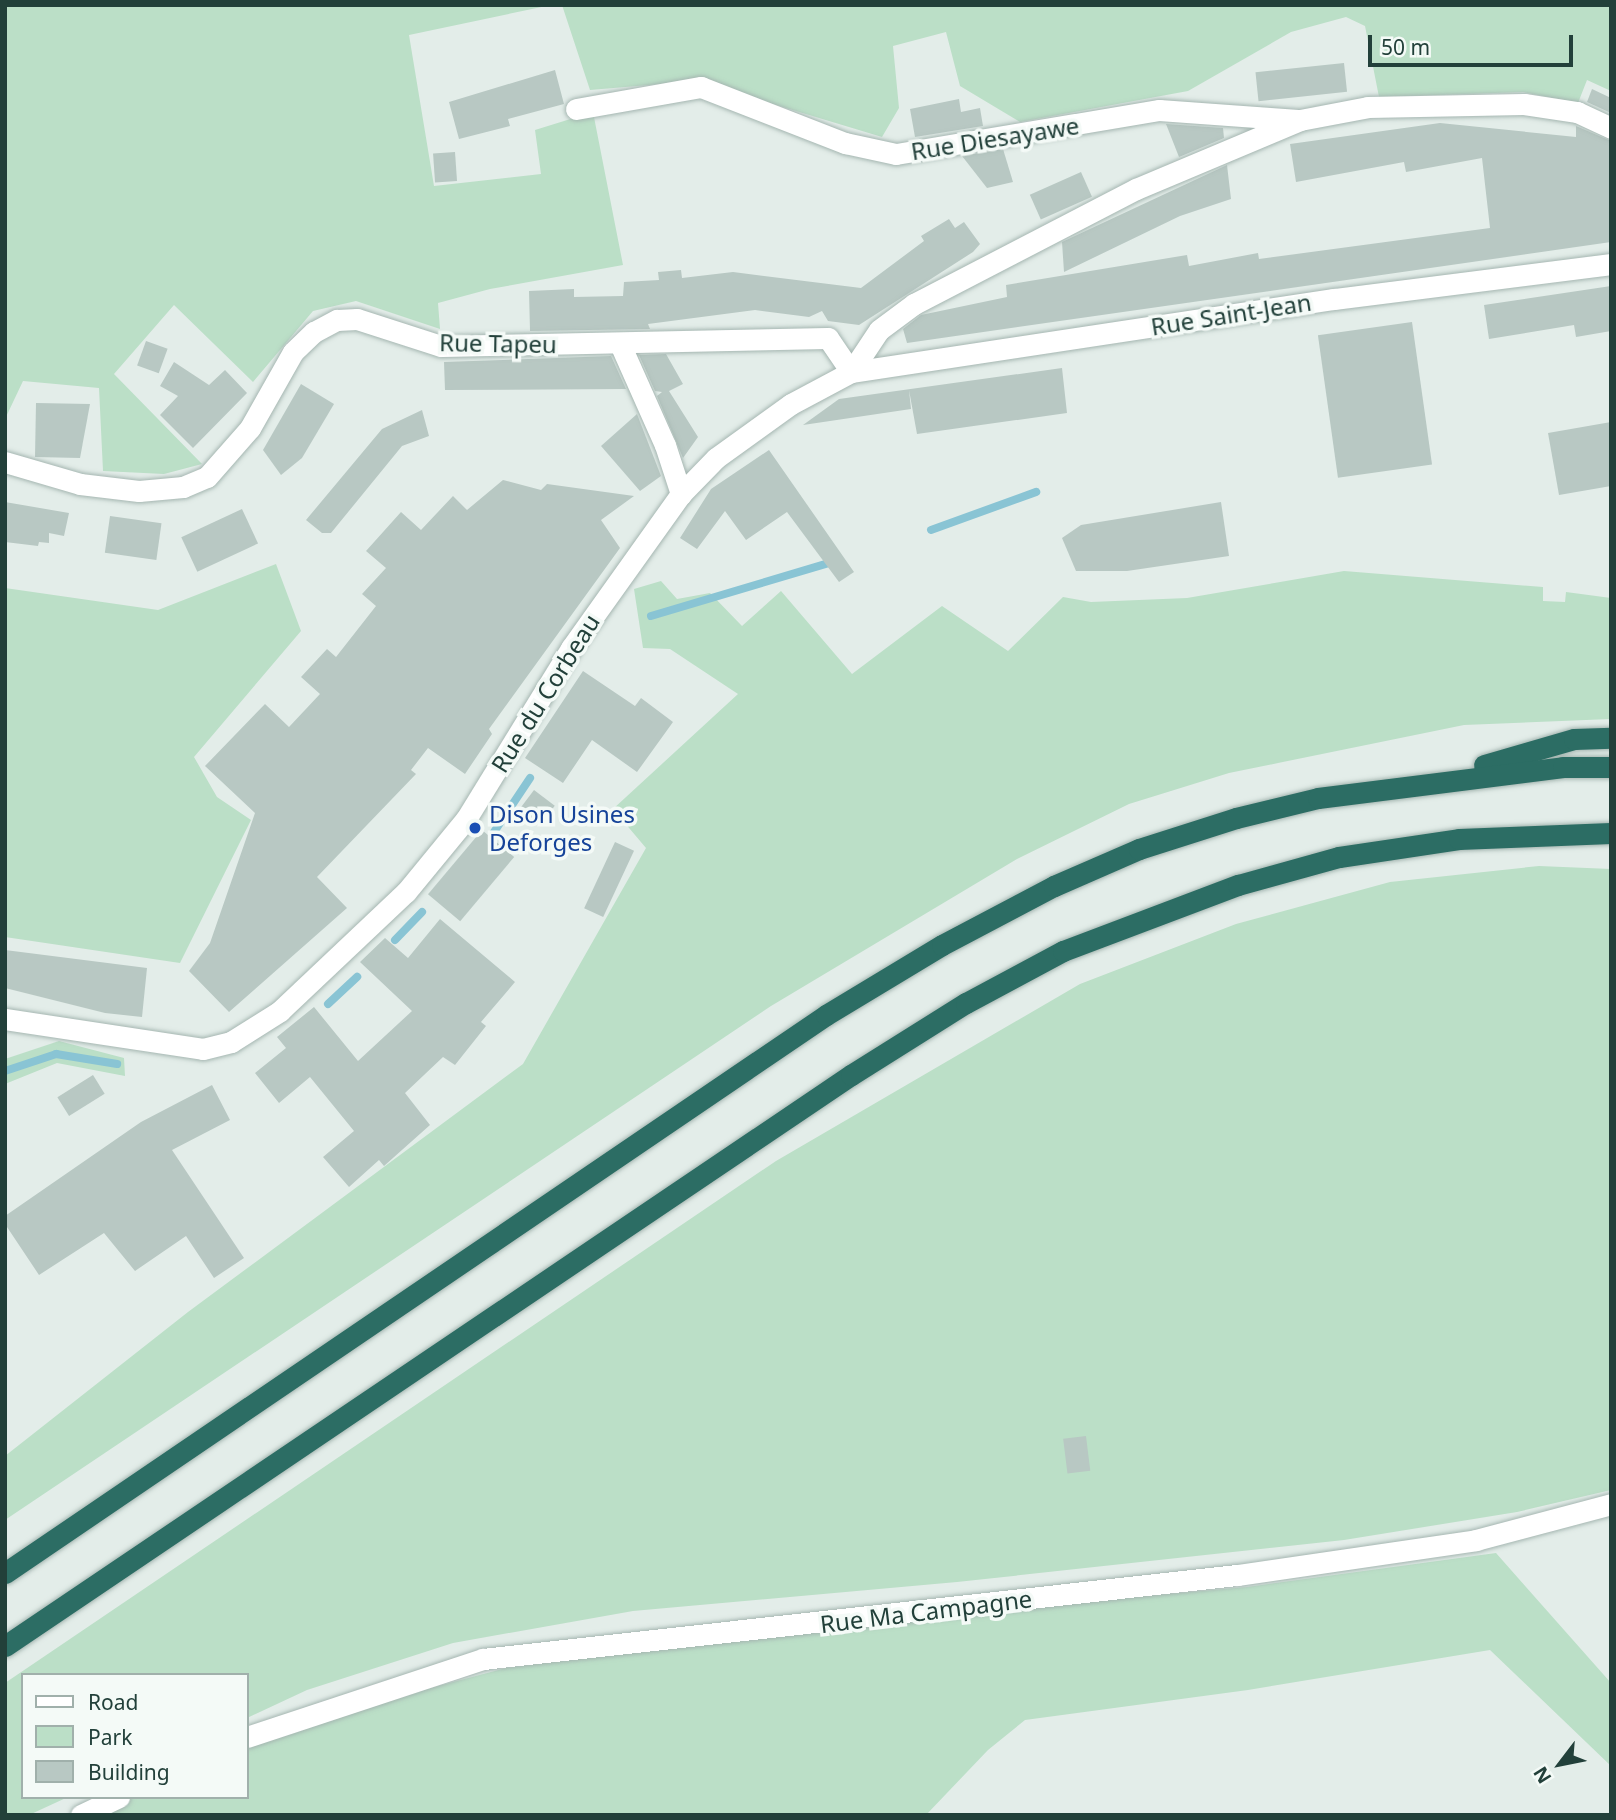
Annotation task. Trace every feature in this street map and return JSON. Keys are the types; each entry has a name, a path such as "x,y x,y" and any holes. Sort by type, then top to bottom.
{"highway":[{"path":"1428,781 1574,739 1611,738"},
{"path":"5,1573 803,1031 942,945 1054,886 1139,849 1236,818 1318,798 1428,781 1563,767 1611,767"},
{"path":"5,1646 850,1075 966,1003 1063,951 1238,885 1339,858 1459,839 1611,834"}],"street":[{"name":"Rue Diesayawe","path":"576,109 701,87 845,143 896,154 1159,110 1300,120"},
{"name":"Rue Diesayawe","path":"851,372 879,330 915,304 1136,189 1300,120 1368,107 1524,104 1577,112 1611,128"},
{"name":"Rue Saint-Jean","path":"851,372 1334,299 1611,264"},
{"name":"Rue Tapeu","path":"5,462 80,484 138,491 183,487 207,477 250,428 292,352 314,332 337,320 357,319 441,346 828,338 851,372"},
{"path":"620,344 665,445 681,494"},
{"name":"Rue du Corbeau","path":"5,1019 203,1049 231,1042 280,1011 406,892 466,819 571,648 681,494 716,457 791,404 851,372"},
{"name":"Rue Ma Campagne","path":"248,1737 484,1659 1237,1575 1476,1540 1611,1504"},
{"path":"81,1815 115,1799"}],"green space":[{"path":"5,5 551,5 409,35 434,186 541,174 535,130 593,112 623,265 490,289 438,303 440,329 356,301 313,311 253,382 174,305 114,374 202,464 164,474 103,471 99,388 23,381 5,419"},
{"path":"562,5 1611,5 1611,91 1587,80 1578,103 1523,92 1379,97 1365,26 1346,17 1291,32 1188,91 1020,122 960,86 946,32 893,46 899,108 882,137 696,81 590,90"},
{"path":"276,564 301,631 194,757 217,797 251,820 180,963 5,937 5,588 158,610"},
{"path":"1344,571 1543,587 1543,601 1565,602 1566,592 1611,598 1611,719 1464,725 1229,773 1129,804 1017,859 771,1006 5,1520 5,1456 188,1312 523,1064 646,848 613,809 738,694 670,649 643,648 634,589 661,581 677,599 710,593 742,626 781,591 852,674 942,606 1008,651 1063,597 1091,602 1187,598"},
{"path":"1539,866 1611,869 1611,1490 1517,1512 1344,1540 957,1582 633,1611 453,1643 307,1690 248,1718 248,1673 21,1673 21,1799 64,1799 29,1815 5,1815 5,1683 776,1161 1080,984 1236,924 1390,882"},
{"path":"59,1041 124,1058 125,1076 57,1063 5,1084 5,1059"},
{"path":"1496,1553 1611,1683 1611,1766 1490,1650 1248,1690 1025,1720 988,1750 926,1815 96,1815 128,1799 248,1799 248,1744 287,1726 506,1668 941,1614 1247,1587"}],"building":[{"path":"1344,63 1347,92 1259,101 1255,72"},
{"path":"555,70 564,104 508,119 510,126 459,139 449,102"},
{"path":"1592,89 1611,98 1611,113 1587,102"},
{"path":"959,99 961,112 980,108 983,126 915,137 910,109"},
{"path":"1440,123 1576,137 1576,126 1611,141 1611,242 907,343 903,329 921,315 1007,297 1006,285 1187,255 1189,266 1258,253 1259,259 1490,228 1482,158 1406,172 1404,162 1296,182 1290,144"},
{"path":"1166,124 1223,128 1224,138 1179,157"},
{"path":"1003,149 1013,182 987,188 962,156"},
{"path":"455,152 457,181 435,182 433,154"},
{"path":"1227,165 1231,199 1180,216 1064,272 1062,242"},
{"path":"1081,172 1092,197 1041,219 1030,195"},
{"path":"949,219 955,228 964,222 980,244 973,252 859,325 828,321 822,311 809,317 755,310 648,324 650,329 530,331 529,291 574,289 574,297 623,296 624,282 659,280 658,272 681,270 682,278 733,272 861,288 924,241 921,236"},
{"path":"1611,286 1611,331 1576,337 1574,325 1489,339 1484,305"},
{"path":"1412,322 1432,465 1338,478 1318,335"},
{"path":"146,341 168,349 159,373 137,365"},
{"path":"666,354 683,384 669,391 698,437 683,458 657,396 662,392 655,391 639,355"},
{"path":"611,356 626,389 445,390 444,362"},
{"path":"174,362 209,385 225,370 247,393 193,448 160,415 178,396 160,386"},
{"path":"1062,368 1067,413 917,434 909,390 911,409 803,425 839,399"},
{"path":"301,384 334,404 302,458 281,475 263,450"},
{"path":"36,403 90,404 80,458 35,457"},
{"path":"422,410 429,436 402,446 331,533 322,533 306,520 382,429"},
{"path":"637,414 661,476 640,491 601,446"},
{"path":"1611,422 1611,486 1559,495 1548,433"},
{"path":"769,450 854,572 839,582 787,512 746,540 725,511 697,549 680,538 711,489"},
{"path":"503,480 541,490 547,484 634,496 601,520 620,548 489,729 492,734 465,774 428,748 411,770 416,774 317,877 347,908 229,1012 189,971 210,943 255,813 205,766 265,704 289,727 320,694 301,677 327,649 336,657 376,606 362,594 386,568 366,551 401,512 421,530 453,496 467,510"},
{"path":"5,502 69,513 64,536 49,533 49,543 39,542 38,546 5,542"},
{"path":"1221,502 1229,556 1127,571 1076,571 1062,538 1081,525"},
{"path":"242,509 258,543 197,572 181,537"},
{"path":"110,516 161,523 156,560 105,553"},
{"path":"583,671 635,706 641,698 673,722 637,772 592,740 563,783 525,758"},
{"path":"534,790 555,806 539,826 518,811"},
{"path":"482,830 514,857 460,921 428,894"},
{"path":"615,842 634,851 603,917 584,908"},
{"path":"440,919 515,982 481,1022 486,1026 455,1065 443,1057 405,1093 430,1125 384,1166 379,1160 349,1187 323,1157 354,1131 310,1077 279,1103 255,1073 286,1048 277,1037 314,1007 358,1061 412,1011 360,962 385,938 408,958"},
{"path":"5,950 147,968 142,1017 105,1013 5,988"},
{"path":"93,1075 105,1094 69,1116 57,1097"},
{"path":"212,1085 230,1120 172,1150 244,1258 214,1278 186,1236 135,1271 104,1233 39,1275 5,1224 5,1216 141,1122"},
{"path":"1086,1436 1090,1471 1067,1474 1063,1439"}],"waterway":[{"path":"931,530 1036,492"},
{"path":"651,616 836,561"},
{"path":"494,832 530,778"},
{"path":"395,940 422,912"},
{"path":"328,1004 357,977"},
{"path":"5,1071 56,1054 117,1064"}],"place":[{"name":"Dison Usines Deforges","path":"475,828"}]}
